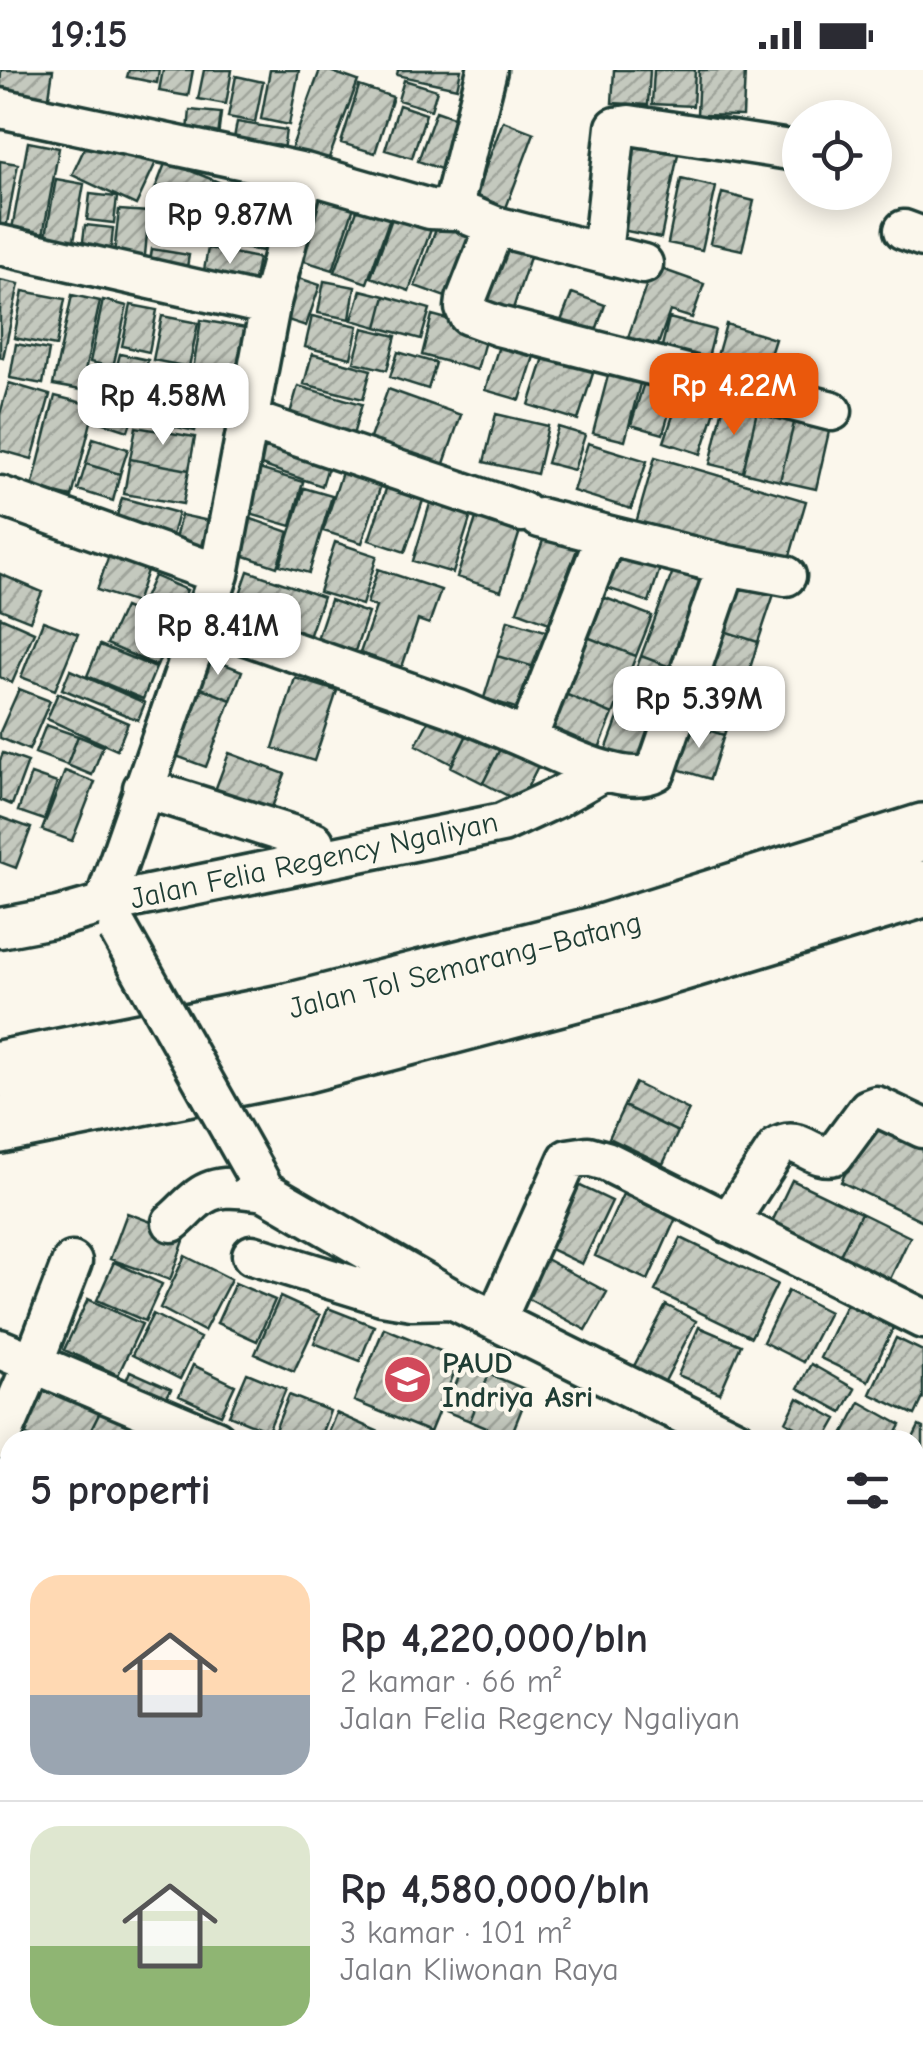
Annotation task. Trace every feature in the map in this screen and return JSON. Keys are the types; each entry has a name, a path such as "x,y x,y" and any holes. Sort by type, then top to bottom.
{"highway":[{"name":"Jalan Tol Semarang–Batang","path":"0,1069 292,1010 595,935 923,832"},
{"name":"Jalan Tol Semarang–Batang","path":"0,1125 302,1065 617,982 923,889"}],"street":[{"path":"454,210 487,70"},
{"path":"0,108 304,173 440,211 454,210 494,226 644,264"},
{"path":"602,253 616,127 629,125 782,149"},
{"path":"304,173 270,306 220,574 143,788 111,916 259,1181 452,1299 716,1430"},
{"path":"494,226 466,300 464,308 468,315 498,326 832,410"},
{"path":"0,246 270,306"},
{"path":"249,420 531,515 727,565 786,576"},
{"path":"0,496 220,574"},
{"path":"527,739 606,536"},
{"path":"204,620 459,710 602,772 643,776 656,770 727,565"},
{"name":"Jalan Felia Regency Ngaliyan","path":"0,928 58,917 111,916 234,879 502,822 558,798 602,772"},
{"path":"143,788 314,842"},
{"path":"234,879 252,822"},
{"path":"728,1223 784,1143 797,1144 826,1158 834,1155 868,1109 876,1106 923,1128"},
{"path":"496,1320 568,1159 588,1156 606,1160 923,1319"},
{"path":"172,1222 210,1190 259,1181"},
{"path":"252,1255 382,1295 412,1300 452,1299"},
{"path":"2,1430 17,1355 72,1262"},
{"path":"17,1355 181,1430"}],"building":[{"path":"1,70 53,70 48,103 0,96"},
{"path":"129,70 159,70 157,83 127,77"},
{"path":"163,70 193,70 188,96 159,91"},
{"path":"204,70 232,70 226,104 198,99"},
{"path":"270,70 299,70 289,125 261,119"},
{"path":"320,70 358,81 326,166 290,152"},
{"path":"398,70 461,70 457,88 397,75"},
{"path":"614,70 650,70 648,105 612,103"},
{"path":"654,70 695,70 693,106 652,104"},
{"path":"699,70 745,70 743,116 697,115"},
{"path":"236,76 263,82 255,122 228,117"},
{"path":"404,80 437,90 431,110 398,100"},
{"path":"359,86 393,97 375,153 341,143"},
{"path":"399,105 426,114 412,158 385,150"},
{"path":"190,110 221,113 217,145 187,142"},
{"path":"436,111 467,122 449,172 418,161"},
{"path":"503,121 534,133 506,208 475,196"},
{"path":"237,122 286,130 282,157 232,149"},
{"path":"93,130 157,160 136,205 72,175"},
{"path":"631,135 680,144 661,238 612,228"},
{"path":"28,142 59,148 43,235 12,229"},
{"path":"0,161 18,164 5,234 0,233"},
{"path":"166,161 221,183 200,232 147,210"},
{"path":"56,179 84,184 73,246 45,241"},
{"path":"681,179 716,187 702,250 668,243"},
{"path":"310,189 355,204 333,270 288,256"},
{"path":"225,191 274,198 265,251 217,245"},
{"path":"722,193 754,201 742,250 710,243"},
{"path":"90,194 117,197 114,223 87,220"},
{"path":"359,204 391,215 367,283 335,272"},
{"path":"119,210 149,212 144,266 113,263"},
{"path":"395,210 433,224 409,291 371,277"},
{"path":"439,221 483,237 459,302 415,286"},
{"path":"85,225 113,228 110,260 81,257"},
{"path":"495,239 532,251 512,312 474,299"},
{"path":"208,248 258,258 253,285 203,276"},
{"path":"152,249 189,255 186,273 149,268"},
{"path":"653,266 704,284 692,318 670,311 654,356 625,346"},
{"path":"286,274 320,285 306,326 272,315"},
{"path":"0,280 19,284 3,358 0,357"},
{"path":"324,281 355,287 350,319 318,313"},
{"path":"361,290 385,296 377,327 352,320"},
{"path":"23,291 65,299 56,346 14,338"},
{"path":"572,293 605,305 593,339 559,326"},
{"path":"72,295 100,301 81,390 53,385"},
{"path":"385,296 430,309 421,339 377,327"},
{"path":"103,300 127,306 113,367 90,362"},
{"path":"131,305 157,310 149,352 122,346"},
{"path":"432,315 488,330 477,370 422,355"},
{"path":"162,316 198,323 189,367 153,360"},
{"path":"312,316 358,326 351,358 305,347"},
{"path":"669,318 715,330 705,370 659,358"},
{"path":"201,320 246,328 234,389 191,382"},
{"path":"726,324 775,339 763,377 715,363"},
{"path":"363,328 396,336 387,370 354,362"},
{"path":"502,336 537,347 520,400 485,390"},
{"path":"16,344 49,350 43,384 10,378"},
{"path":"547,348 596,364 578,420 529,405"},
{"path":"398,352 436,363 428,389 390,377"},
{"path":"120,354 148,360 140,392 112,385"},
{"path":"312,354 371,370 363,399 304,384"},
{"path":"610,368 642,376 625,441 593,433"},
{"path":"646,376 677,385 663,434 631,425"},
{"path":"150,380 204,391 195,431 141,419"},
{"path":"9,383 50,395 32,459 0,450 0,414"},
{"path":"684,383 720,395 701,454 664,442"},
{"path":"298,386 362,404 351,442 287,424"},
{"path":"108,389 139,398 128,431 98,421"},
{"path":"388,389 461,415 440,475 366,449"},
{"path":"55,396 95,406 72,497 32,488"},
{"path":"724,403 757,411 743,472 710,464"},
{"path":"757,411 795,419 780,481 743,472"},
{"path":"496,414 548,426 537,474 484,462"},
{"path":"795,419 830,427 816,489 780,481"},
{"path":"136,427 195,437 189,470 130,459"},
{"path":"558,427 585,435 574,470 547,463"},
{"path":"260,429 332,453 322,486 249,461"},
{"path":"93,438 128,449 120,474 86,464"},
{"path":"588,443 647,461 631,509 573,491"},
{"path":"655,457 806,501 787,566 636,523"},
{"path":"130,459 189,470 183,504 124,494"},
{"path":"86,464 120,474 113,501 78,490"},
{"path":"249,466 303,482 291,526 236,510"},
{"path":"342,472 381,485 362,543 323,531"},
{"path":"389,480 426,492 405,552 369,540"},
{"path":"304,488 332,496 309,573 280,565"},
{"path":"432,497 473,509 453,573 413,561"},
{"path":"122,498 178,513 171,539 115,523"},
{"path":"181,515 209,521 199,558 172,551"},
{"path":"240,515 289,532 277,567 227,550"},
{"path":"477,515 521,528 501,591 457,577"},
{"path":"545,535 578,547 549,623 517,611"},
{"path":"335,542 377,556 362,605 319,592"},
{"path":"609,544 662,562 649,602 595,584"},
{"path":"111,549 150,562 136,603 97,590"},
{"path":"378,569 441,590 429,624 418,620 402,667 360,653 376,607 367,603"},
{"path":"248,571 323,597 307,643 232,617"},
{"path":"673,571 705,583 673,668 641,656"},
{"path":"0,574 42,592 30,621 0,609"},
{"path":"154,576 187,590 175,619 141,605"},
{"path":"741,580 775,591 758,642 724,631"},
{"path":"598,595 652,616 636,656 582,635"},
{"path":"330,600 368,613 354,654 316,642"},
{"path":"124,607 173,628 157,666 107,644"},
{"path":"0,617 34,632 12,683 0,677"},
{"path":"508,620 549,632 538,668 497,656"},
{"path":"43,621 78,634 55,690 21,677"},
{"path":"724,631 758,642 747,678 712,667"},
{"path":"582,635 636,656 613,714 560,692"},
{"path":"100,645 156,668 143,699 87,676"},
{"path":"204,656 242,671 231,700 194,685"},
{"path":"497,656 538,668 525,711 484,698"},
{"path":"641,656 673,668 638,762 606,750"},
{"path":"70,670 145,703 138,720 62,689"},
{"path":"705,670 741,681 737,696 701,685"},
{"path":"295,678 337,691 314,761 273,748"},
{"path":"194,685 231,700 206,767 168,753"},
{"path":"701,685 737,696 724,735 688,724"},
{"path":"19,689 50,701 29,750 0,738"},
{"path":"560,692 613,714 598,751 545,730"},
{"path":"58,693 128,723 117,750 47,719"},
{"path":"436,707 472,725 452,764 416,745"},
{"path":"688,724 724,735 710,779 674,768"},
{"path":"46,725 78,736 67,765 35,753"},
{"path":"472,725 504,741 483,783 451,767"},
{"path":"78,736 103,746 92,775 67,765"},
{"path":"504,741 541,760 520,802 483,783"},
{"path":"3,753 28,762 12,805 0,800"},
{"path":"229,753 285,774 269,815 214,793"},
{"path":"65,771 95,782 72,841 42,830"},
{"path":"31,774 57,783 44,820 18,811"},
{"path":"0,817 31,828 16,868 0,862"},
{"path":"635,1083 689,1110 678,1132 624,1106"},
{"path":"624,1106 678,1132 663,1164 609,1138"},
{"path":"875,1112 923,1135 923,1221 841,1182"},
{"path":"792,1180 861,1213 840,1255 772,1222"},
{"path":"574,1183 612,1201 582,1264 544,1246"},
{"path":"623,1194 676,1218 648,1280 595,1256"},
{"path":"127,1213 186,1235 170,1280 110,1259"},
{"path":"861,1213 910,1237 890,1279 840,1255"},
{"path":"681,1238 777,1284 751,1337 655,1291"},
{"path":"185,1256 231,1279 204,1331 160,1308"},
{"path":"544,1258 607,1292 586,1330 523,1296"},
{"path":"114,1262 162,1284 145,1321 97,1300"},
{"path":"235,1283 275,1300 257,1341 217,1323"},
{"path":"788,1291 829,1312 803,1362 763,1342"},
{"path":"280,1297 320,1315 294,1371 255,1354"},
{"path":"88,1299 142,1324 118,1375 64,1350"},
{"path":"847,1303 894,1326 868,1381 820,1358"},
{"path":"666,1305 696,1321 664,1383 633,1368"},
{"path":"328,1308 374,1326 360,1361 314,1343"},
{"path":"153,1314 200,1338 180,1379 132,1355"},
{"path":"699,1327 741,1345 720,1393 678,1375"},
{"name":"PAUD Indriya Asri","path":"384,1328 460,1359 431,1430 354,1401"},
{"path":"896,1338 923,1351 923,1398 915,1415 870,1394"},
{"path":"464,1364 489,1374 470,1421 445,1411"},
{"path":"811,1364 855,1389 842,1412 798,1388"},
{"path":"193,1365 235,1385 221,1415 179,1396"},
{"path":"130,1371 171,1389 163,1405 123,1388"},
{"path":"247,1373 286,1389 268,1430 229,1415"},
{"path":"489,1374 529,1391 513,1430 491,1430 470,1421"},
{"path":"44,1380 102,1408 91,1430 21,1430"},
{"path":"289,1395 330,1411 323,1430 275,1430"},
{"path":"798,1398 837,1419 831,1430 802,1430 786,1422"},
{"path":"860,1402 901,1425 898,1430 845,1430"},
{"path":"102,1408 148,1430 91,1430"},
{"path":"336,1413 374,1430 329,1430"}],"place":[{"name":"PAUD Indriya Asri","path":"407,1380"}]}
